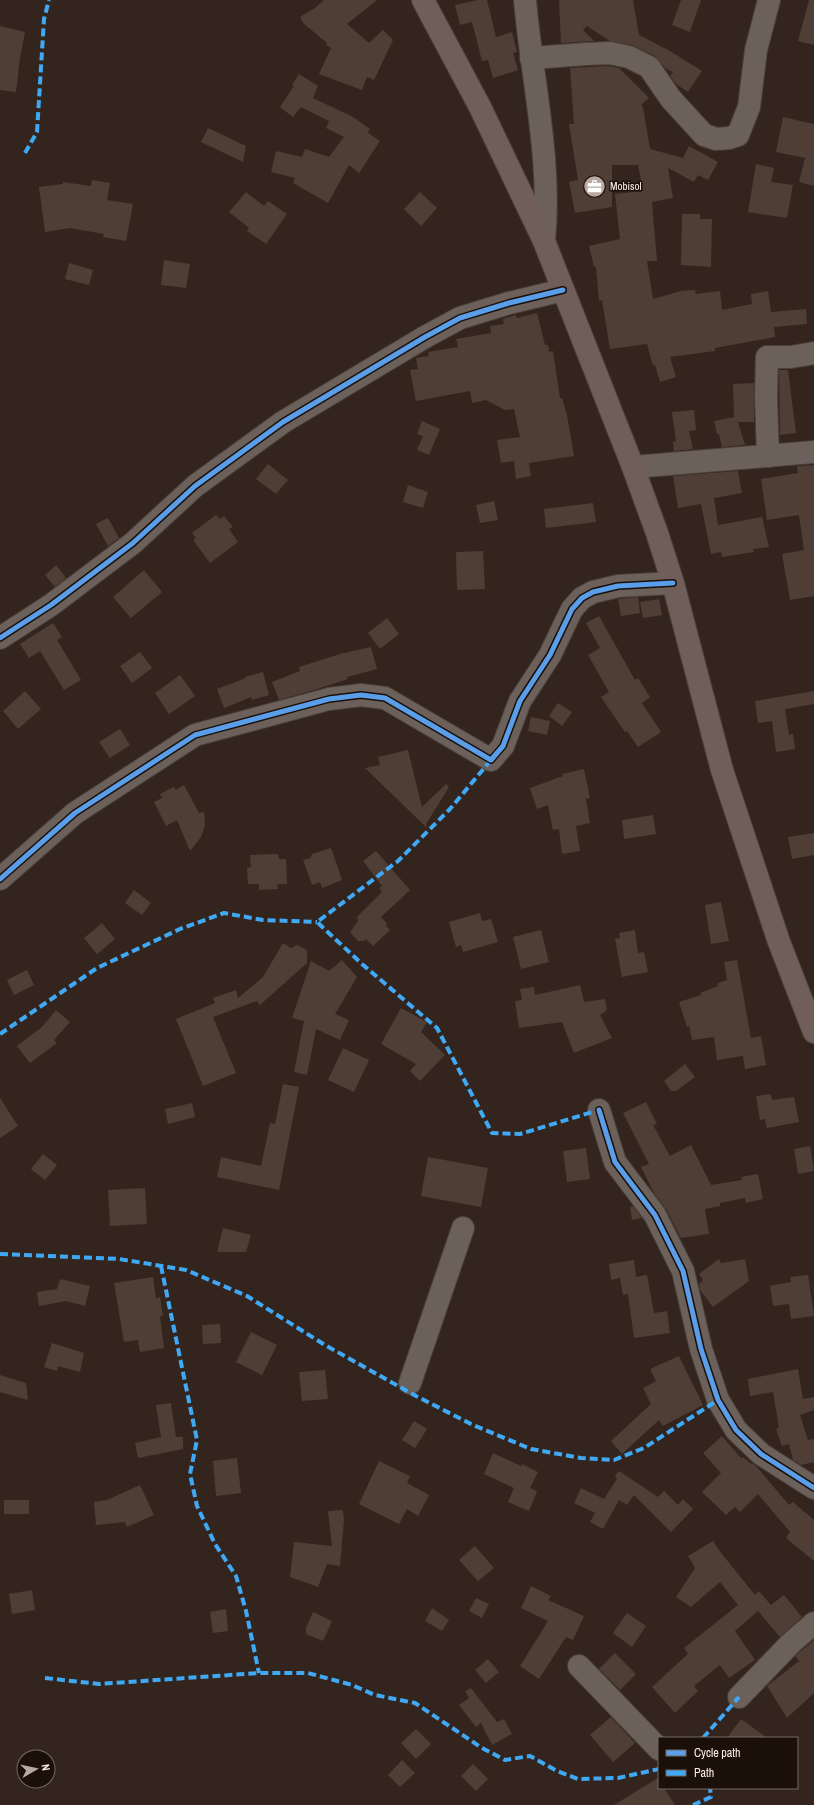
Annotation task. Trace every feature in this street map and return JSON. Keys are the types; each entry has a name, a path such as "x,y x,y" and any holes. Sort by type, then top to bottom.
{"highway":[{"path":"423,0 480,107 544,241 633,467 673,583 722,770 779,942 814,1032"}],"street":[{"path":"524,0 546,175 547,211 544,241"},
{"path":"531,58 610,53 629,57 649,67 671,99 704,135 716,140 729,138 738,135 749,107 756,50 769,0"},
{"path":"0,638 51,605 133,543 195,486 283,422 425,337 460,318 509,303 563,290"},
{"path":"768,456 766,397 767,357 814,353"},
{"path":"633,467 814,452"},
{"path":"0,879 75,813 195,736 329,698 360,695 385,698 491,760 503,746 520,700 550,655 572,609 582,598 593,592 618,586 673,583"},
{"path":"599,1110 615,1162 655,1215 683,1271 702,1348 718,1400 736,1430 761,1454 814,1488"},
{"path":"410,1383 463,1228"},
{"path":"739,1697 791,1643 814,1623"},
{"path":"579,1666 658,1749"}],"building":[{"path":"324,0 377,0 347,24 369,43 383,30 393,40 374,80 367,77 362,90 319,74 331,48 303,23 300,17 315,8"},
{"path":"478,0 487,0 496,37 512,32 517,52 513,53 518,70 493,78 488,60 482,61 472,22 460,25 455,5"},
{"path":"559,0 633,0 639,35 670,51 702,71 688,92 676,84 670,76 673,72 665,68 655,56 632,45 610,41 587,26 583,30 594,41 561,43"},
{"path":"681,0 701,0 690,32 672,25"},
{"path":"809,0 814,0 814,45 798,41"},
{"path":"0,26 25,32 16,92 0,90"},
{"path":"609,66 619,68 649,98 641,105 643,107 650,149 683,158 689,146 718,162 708,180 698,175 694,182 668,168 673,198 652,202 657,261 647,261 653,299 681,291 695,290 696,294 720,291 722,310 752,304 751,294 768,291 771,312 806,309 807,324 774,327 775,337 715,348 715,351 670,357 676,377 660,382 655,365 653,366 647,344 610,349 602,300 599,301 596,267 594,267 589,246 620,239 615,194 643,191 638,165 612,165 612,207 575,213 569,182 578,180 569,124 574,124 570,68"},
{"path":"299,74 318,86 313,98 353,117 370,129 367,132 380,141 359,173 349,165 328,203 293,183 295,178 271,172 276,151 302,157 305,149 329,157 344,137 326,128 329,121 301,107 293,117 280,107 294,86 292,85"},
{"path":"783,117 814,124 814,186 799,182 805,158 776,152"},
{"path":"208,128 246,146 243,162 201,142"},
{"path":"756,164 774,168 771,182 793,185 787,218 748,212"},
{"path":"92,180 110,183 107,200 133,204 126,241 103,237 104,234 70,228 45,232 39,187 63,184 63,182 91,186"},
{"path":"246,192 264,206 268,201 287,214 266,244 247,231 249,228 229,212"},
{"path":"420,192 437,208 421,226 404,209"},
{"path":"682,214 700,214 700,219 712,219 711,267 681,265"},
{"path":"164,260 190,264 186,288 161,285"},
{"path":"69,263 93,270 89,285 65,279"},
{"path":"537,313 545,345 548,345 549,352 553,351 560,398 562,398 567,415 574,456 529,463 531,476 516,479 514,461 501,463 497,440 520,437 514,409 505,410 486,400 472,403 470,391 416,401 410,370 418,369 416,358 429,356 428,352 458,347 456,339 491,333 490,326 504,324 503,319 516,315 517,318"},
{"path":"779,370 788,370 796,433 780,435"},
{"path":"754,383 754,422 738,422 745,445 722,447 714,421 734,417 733,384"},
{"path":"694,410 696,430 689,431 693,449 674,451 673,442 676,441 672,412"},
{"path":"422,421 440,429 429,455 417,450 423,436 417,434"},
{"path":"268,464 288,480 276,494 256,479"},
{"path":"814,465 814,596 790,600 782,554 804,550 799,515 767,520 761,479 798,473 797,466"},
{"path":"738,471 742,493 714,498 718,525 762,517 769,547 753,549 754,552 722,557 721,552 711,554 701,504 678,508 673,476"},
{"path":"408,485 428,492 423,508 403,502"},
{"path":"494,501 498,520 480,523 476,505"},
{"path":"593,503 596,522 546,528 544,509"},
{"path":"216,515 220,519 224,516 233,527 229,529 238,542 210,563 193,540 196,538 192,533"},
{"path":"108,518 119,538 108,546 96,524"},
{"path":"483,551 485,589 457,590 456,552"},
{"path":"56,565 66,578 55,587 45,575"},
{"path":"144,570 162,592 131,618 113,597"},
{"path":"638,597 640,613 621,616 618,599"},
{"path":"659,599 662,615 643,618 640,602"},
{"path":"599,616 635,680 638,678 650,697 642,703 661,732 638,747 627,731 625,732 601,697 609,692 588,655 600,648 586,623"},
{"path":"387,618 399,634 380,649 368,633"},
{"path":"53,623 62,637 57,640 81,680 64,690 40,651 29,658 20,644"},
{"path":"371,647 377,669 347,677 348,679 279,700 272,682 300,671 299,667 340,654"},
{"path":"140,652 152,668 132,683 120,666"},
{"path":"263,672 269,695 252,700 251,697 224,708 217,689 246,678 245,677"},
{"path":"180,675 195,696 169,714 155,693"},
{"path":"25,691 41,709 18,729 3,711"},
{"path":"814,691 814,704 785,709 789,735 793,734 795,749 776,752 772,721 758,723 755,701"},
{"path":"558,703 572,712 562,726 549,716"},
{"path":"531,717 550,721 547,735 528,731"},
{"path":"120,729 130,745 110,758 99,742"},
{"path":"408,750 422,807 446,784 449,787 426,824 427,828 365,768 380,765 378,757"},
{"path":"584,769 590,798 586,799 590,823 576,826 580,851 562,854 559,829 553,830 548,805 537,809 530,788 563,776 562,774"},
{"path":"184,785 199,813 204,812 205,825 201,837 190,851 177,820 166,826 154,802 162,798 160,794 174,787 176,790"},
{"path":"653,815 656,834 624,839 622,820"},
{"path":"814,833 814,855 792,859 788,837"},
{"path":"331,848 342,880 322,888 320,882 312,885 303,860 310,858 312,854"},
{"path":"376,851 410,890 381,917 390,930 373,946 366,939 364,941 358,941 350,932 358,921 357,917 382,892 379,888 382,886 363,861"},
{"path":"278,854 279,859 286,859 287,884 277,884 278,889 259,890 259,884 248,884 247,868 251,867 250,855"},
{"path":"134,890 151,903 142,915 125,903"},
{"path":"721,902 729,941 711,944 705,905"},
{"path":"480,913 482,921 491,919 498,942 463,952 461,945 456,947 449,922"},
{"path":"102,923 115,939 97,954 84,938"},
{"path":"541,930 549,962 521,969 513,937"},
{"path":"635,930 638,953 644,952 648,972 622,977 615,939 620,938 619,933"},
{"path":"283,943 291,948 297,945 307,950 307,963 260,1005 257,1001 213,1017 236,1073 203,1086 176,1019 215,1003 213,998 236,990 238,998 263,977"},
{"path":"342,960 357,977 335,1014 349,1020 340,1040 316,1029 307,1075 294,1072 304,1021 292,1018 311,961 329,971"},
{"path":"737,960 751,1038 761,1036 766,1065 745,1069 743,1056 717,1060 714,1037 692,1040 689,1026 687,1027 679,1002 701,995 700,993 718,986 718,983 727,980 724,962"},
{"path":"27,970 34,985 14,995 7,980"},
{"path":"580,985 584,1002 605,999 607,1010 600,1015 612,1038 574,1053 562,1022 519,1028 515,1001 522,1000 520,989 534,987 535,995"},
{"path":"401,1008 427,1022 421,1032 445,1055 420,1081 410,1071 416,1064 381,1044"},
{"path":"56,1010 70,1022 54,1040 57,1043 30,1063 17,1046 42,1027"},
{"path":"343,1048 369,1060 354,1092 328,1080"},
{"path":"685,1064 695,1077 676,1091 671,1091 664,1081"},
{"path":"283,1084 299,1087 279,1190 217,1177 221,1157 261,1166 270,1123 275,1124"},
{"path":"771,1094 772,1100 794,1097 799,1122 767,1128 765,1119 760,1120 756,1096"},
{"path":"0,1098 18,1126 0,1138"},
{"path":"646,1102 657,1124 653,1125 670,1156 691,1145 711,1185 742,1180 741,1177 758,1174 763,1199 746,1203 745,1198 720,1203 720,1206 705,1209 709,1234 681,1238 666,1209 655,1195 641,1167 649,1164 623,1113"},
{"path":"192,1103 195,1117 168,1124 165,1109"},
{"path":"810,1146 814,1171 798,1174 794,1149"},
{"path":"586,1148 590,1179 567,1182 563,1151"},
{"path":"43,1154 57,1165 45,1180 31,1169"},
{"path":"428,1157 488,1168 481,1207 421,1196"},
{"path":"145,1188 147,1224 110,1226 108,1190"},
{"path":"633,1206 642,1218 632,1220 630,1207"},
{"path":"223,1228 251,1235 246,1252 217,1252"},
{"path":"719,1259 721,1263 745,1259 749,1281 713,1307 700,1290 699,1284 703,1280 699,1274"},
{"path":"634,1260 636,1277 647,1275 654,1313 667,1311 670,1333 634,1338 628,1294 623,1295 620,1278 611,1280 609,1264"},
{"path":"808,1275 814,1316 791,1319 789,1304 773,1306 770,1286 791,1282 790,1277"},
{"path":"153,1277 156,1298 160,1297 163,1316 160,1316 164,1348 140,1352 138,1340 124,1342 114,1283"},
{"path":"60,1279 90,1286 85,1306 66,1301 39,1306 37,1292 57,1289"},
{"path":"220,1324 221,1343 203,1344 202,1325"},
{"path":"251,1332 277,1345 262,1375 236,1362"},
{"path":"52,1343 84,1353 80,1372 58,1366 57,1371 44,1367"},
{"path":"679,1356 703,1405 663,1426 659,1420 622,1454 611,1441 651,1404 643,1388 656,1381 650,1369"},
{"path":"798,1369 803,1399 814,1397 814,1410 800,1415 808,1440 814,1439 814,1462 801,1465 793,1460 789,1444 782,1446 776,1429 779,1428 773,1392 750,1396 748,1379"},
{"path":"325,1370 328,1399 302,1401 299,1372"},
{"path":"0,1375 26,1383 28,1400 0,1392"},
{"path":"171,1403 176,1437 183,1437 183,1449 138,1458 135,1443 161,1437 156,1405"},
{"path":"414,1421 427,1429 415,1448 402,1440"},
{"path":"722,1436 741,1458 743,1457 751,1464 752,1463 756,1466 789,1505 793,1502 814,1520 814,1561 786,1538 790,1532 758,1494 740,1512 735,1507 726,1515 702,1492 721,1473 703,1453"},
{"path":"493,1453 538,1472 530,1488 537,1491 529,1511 508,1502 514,1488 484,1474"},
{"path":"237,1458 241,1493 216,1496 213,1461"},
{"path":"379,1461 410,1476 407,1483 429,1495 418,1516 407,1509 399,1524 359,1504"},
{"path":"619,1471 658,1497 664,1491 678,1505 683,1499 693,1509 671,1532 634,1495 627,1505 619,1500 603,1529 590,1522 595,1513 574,1503 581,1488 604,1499 617,1479 615,1476"},
{"path":"140,1485 154,1515 127,1527 125,1522 96,1525 94,1502 107,1500"},
{"path":"4,1500 29,1500 29,1514 4,1514"},
{"path":"343,1510 344,1520 340,1566 327,1564 318,1587 290,1577 294,1542 332,1546 328,1511"},
{"path":"713,1541 755,1595 759,1591 771,1605 784,1595 802,1617 780,1637 758,1611 735,1631 755,1660 729,1678 720,1665 694,1686 698,1691 675,1713 652,1687 688,1654 684,1648 738,1605 720,1582 691,1607 676,1597 695,1568 688,1556"},
{"path":"475,1546 494,1568 478,1581 459,1560"},
{"path":"531,1586 551,1596 548,1600 584,1616 573,1640 566,1637 539,1679 520,1666 548,1621 521,1608"},
{"path":"32,1590 35,1610 12,1614 9,1594"},
{"path":"476,1598 489,1604 482,1618 469,1611"},
{"path":"432,1608 449,1620 442,1631 425,1621"},
{"path":"226,1609 228,1631 213,1633 210,1612"},
{"path":"313,1612 332,1621 323,1641 306,1634 306,1628"},
{"path":"627,1613 646,1626 632,1647 613,1633"},
{"path":"814,1640 814,1693 787,1718 767,1686 799,1661 795,1656"},
{"path":"615,1653 636,1674 620,1690 599,1669"},
{"path":"488,1659 499,1672 486,1683 475,1670"},
{"path":"471,1688 497,1722 504,1719 512,1734 492,1745 481,1723 476,1727 459,1705 469,1698 465,1691"},
{"path":"611,1717 635,1743 613,1762 590,1735"},
{"path":"741,1719 766,1737 728,1737"},
{"path":"416,1729 431,1744 416,1759 401,1743"},
{"path":"402,1760 415,1773 400,1787 388,1775"},
{"path":"473,1764 488,1779 476,1791 461,1776"},
{"path":"658,1778 658,1789 665,1789 675,1805 614,1805"}],"marked path":[{"path":"25,153 37,132 44,19 49,0"},
{"path":"491,760 450,809 398,861 317,922 362,964 437,1028 492,1133 520,1134 599,1110"},
{"path":"0,1034 97,968 180,929 224,913 263,920 317,922"},
{"path":"0,1254 119,1259 186,1270 247,1296 325,1345 416,1396 473,1425 531,1449 581,1458 614,1460 644,1448 718,1400"},
{"path":"161,1266 197,1440 190,1474 197,1506 215,1544 236,1576 246,1611 259,1673"},
{"path":"45,1678 99,1684 259,1673 308,1673 352,1685 375,1695 415,1703 482,1748 505,1760 530,1756 557,1771 578,1779 618,1778 658,1769"},
{"path":"704,1737 739,1697"},
{"path":"693,1805 711,1797 710,1789"}],"cycle path":[{"path":"0,638 51,605 133,543 195,486 283,422 425,337 460,318 509,303 563,290"},
{"path":"0,879 75,813 195,735 329,699 361,695 385,698 491,760 503,746 520,701 550,655 572,609 582,598 593,592 618,586 673,583"},
{"path":"599,1110 615,1162 655,1215 683,1271 701,1349 718,1400 736,1430 761,1454 814,1488"}],"place":[{"name":"Mobisol","path":"595,186"}]}
